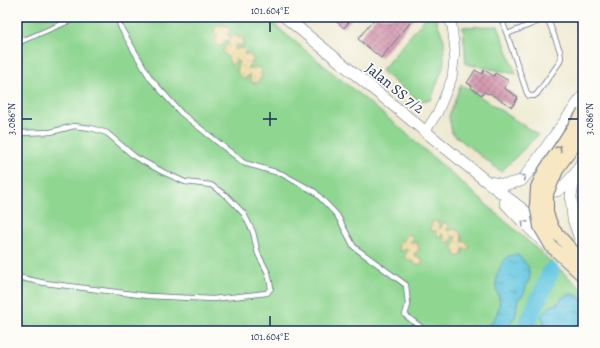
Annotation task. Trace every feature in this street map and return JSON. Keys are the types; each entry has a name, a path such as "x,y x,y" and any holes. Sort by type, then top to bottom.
{"main road":[{"path":"583,113 545,170 537,187 536,205 540,227 551,246 583,276"},
{"path":"583,133 558,168 547,194 547,213 552,229 583,261"}],"street":[{"name":"Jalan SS 7/2","path":"285,17 530,216 583,264"},
{"path":"425,132 438,112 452,78 455,51 452,26 448,17"},
{"path":"486,181 504,185 521,181 551,142 583,96"},
{"path":"551,142 541,161 539,174 539,184 550,191 558,190 563,187 575,174 583,160"},
{"path":"575,174 571,196 573,219 583,248"},
{"name":"Jalan SS 7/2","path":"486,181 525,224 583,279"}],"lane":[{"path":"17,43 69,21 85,17"},
{"path":"117,17 150,78 181,113 244,163 282,174 315,192 337,215 354,247 406,285 408,305 405,315 426,331"},
{"path":"501,17 527,93 530,96 534,96 555,69 561,58 560,51 547,17 507,34"},
{"path":"17,133 51,132 74,126 91,128 107,133 135,157 163,172 185,182 211,185 227,196 244,214 253,232 258,254 268,273 271,288 267,293 213,299 148,296 17,277"}],"green space":[{"path":"17,17 265,17 400,128 583,290 583,331 17,331"},
{"path":"426,17 435,17 444,40 444,65 431,100 419,101 381,71"},
{"path":"498,26 516,74 466,64 463,27"},
{"path":"461,84 538,135 501,172 452,133 449,116"}],"sand":[{"path":"220,25 227,26 230,30 228,35 230,37 236,35 244,41 244,45 236,45 235,49 244,48 246,50 245,55 247,54 252,56 254,61 248,66 248,69 257,67 261,70 262,76 258,82 254,83 251,81 250,76 248,75 246,80 239,75 237,70 238,61 236,60 232,65 230,65 228,57 223,50 229,42 226,40 221,46 218,47 216,45 214,41 218,37 214,30"},
{"path":"433,221 439,222 440,229 444,222 449,225 447,228 448,231 454,229 459,231 462,236 462,242 465,241 470,247 468,249 463,249 461,256 456,256 452,247 456,237 453,236 450,243 443,238 444,236 442,234 440,238 436,234 435,230 432,232 430,228"},
{"path":"409,234 413,239 411,241 412,243 416,242 418,245 419,250 414,254 415,256 420,257 423,262 421,264 416,265 413,261 404,256 408,251 406,249 400,252 399,250 400,240 404,241"}],"water":[{"path":"518,255 528,266 530,277 523,295 518,299 515,317 506,331 462,331 463,328 484,327 493,321 499,306 499,298 496,288 498,271 506,258"},
{"path":"570,294 577,295 583,302 583,331 543,331 544,323 541,316 548,308 558,303 563,297"}],"building":[{"path":"331,17 353,17 344,28"},
{"path":"376,17 415,17 381,58 358,39"},
{"path":"475,70 482,74 484,70 494,76 495,73 509,81 504,88 518,97 512,107 489,93 484,92 482,95 471,88 472,86 467,83"}],"waterway":[{"path":"524,331 551,271"}]}
